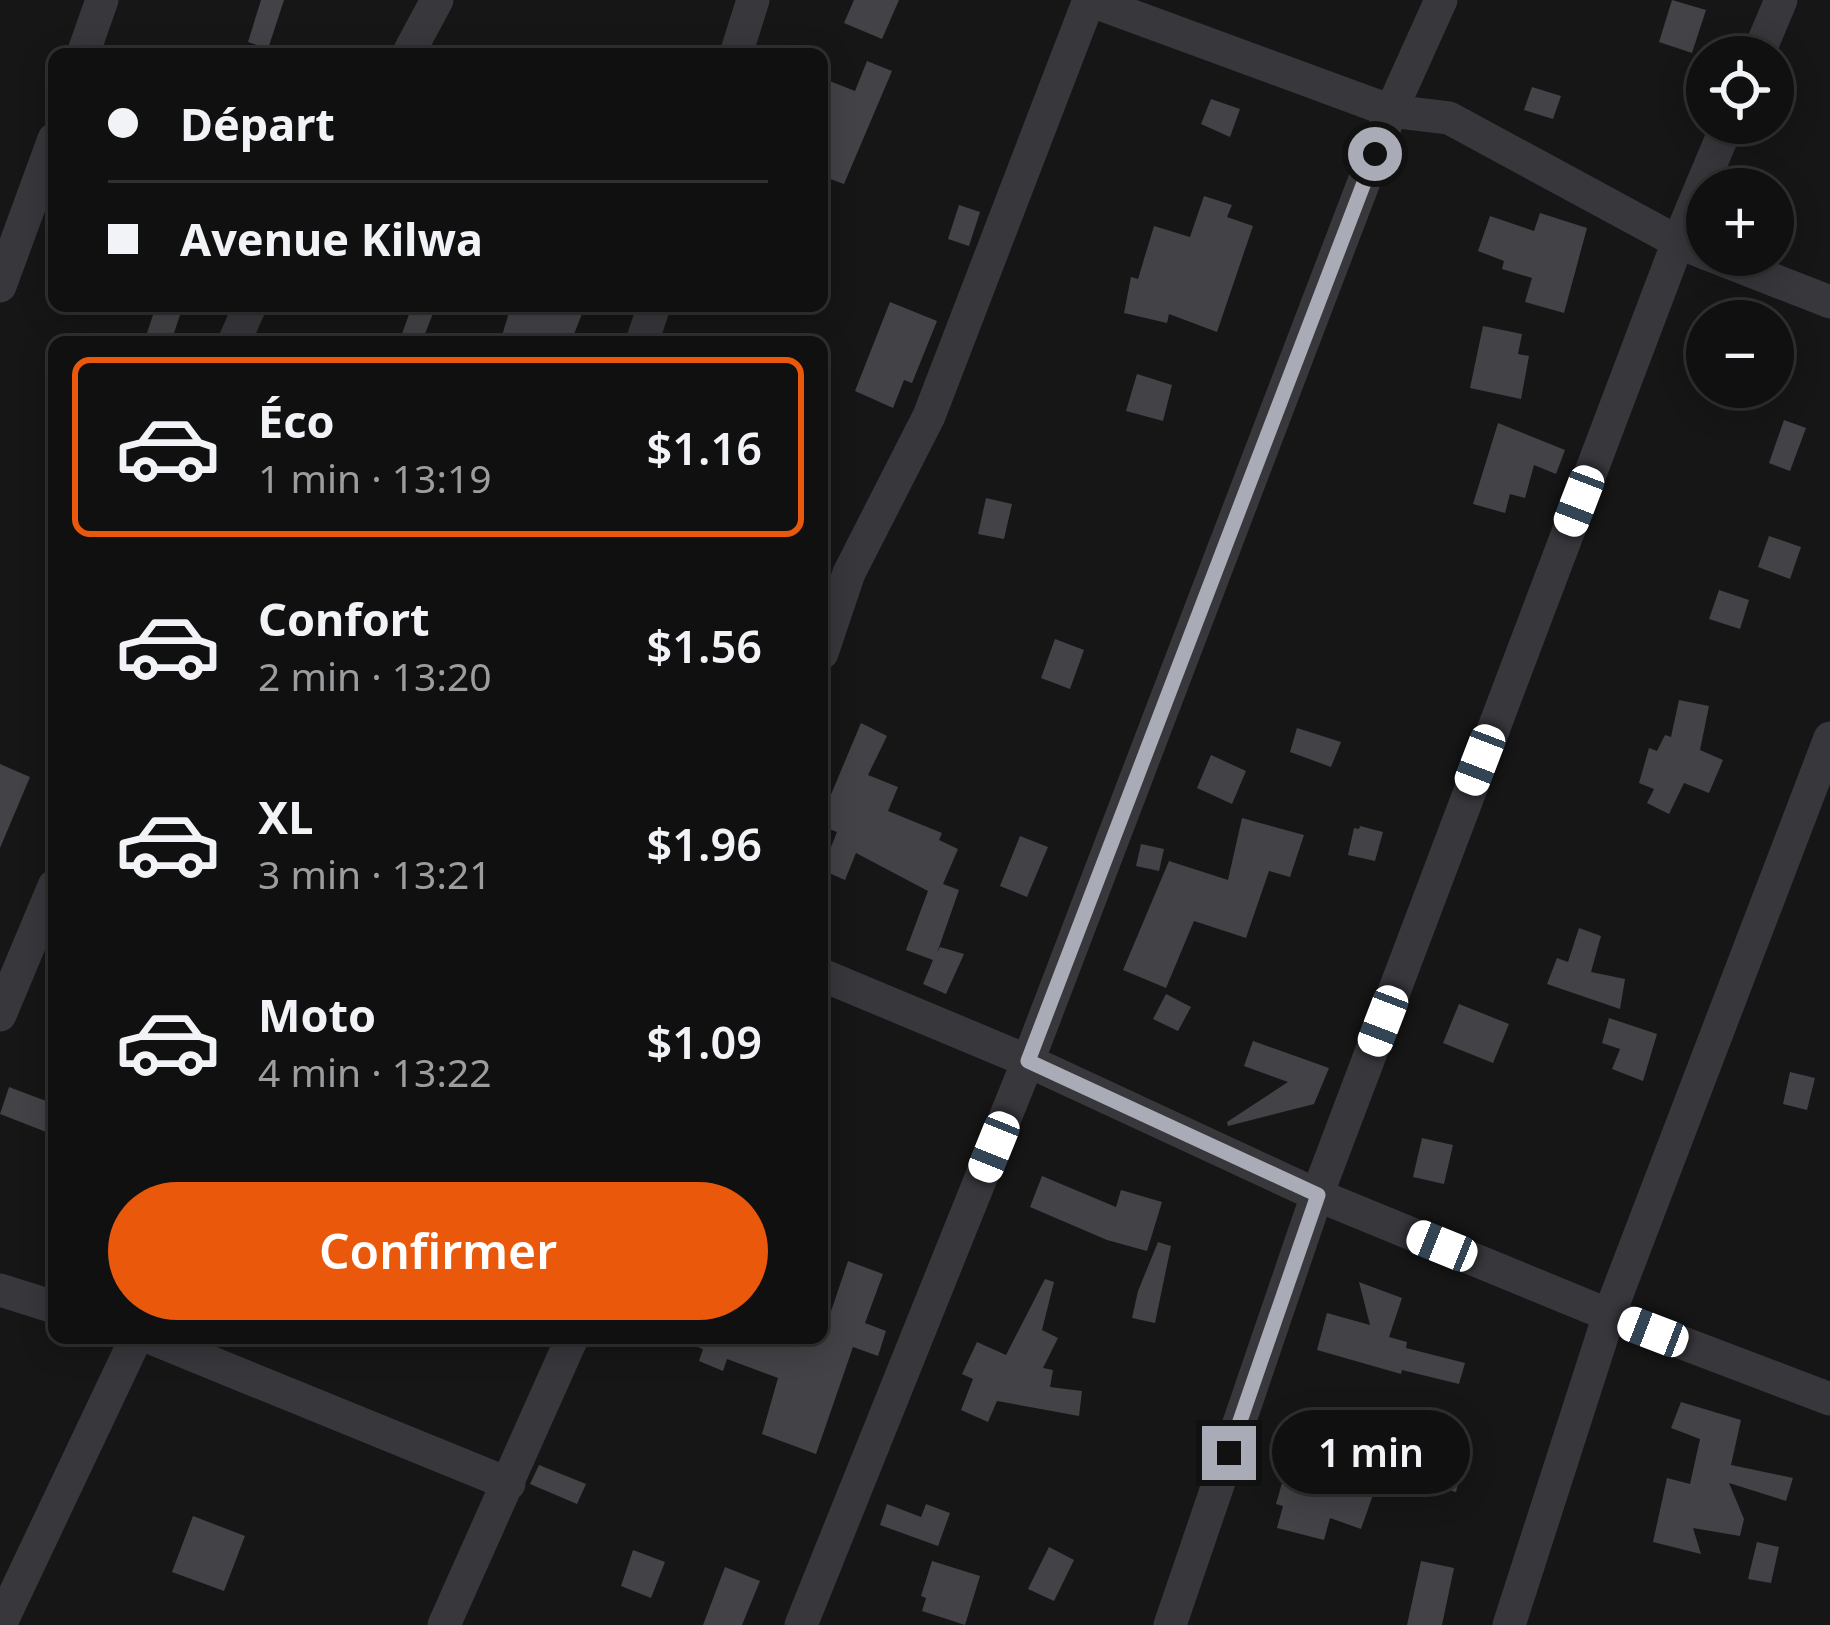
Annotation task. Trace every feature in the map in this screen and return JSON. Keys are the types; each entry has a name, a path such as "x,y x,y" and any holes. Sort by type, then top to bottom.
{"street":[{"path":"85,48 102,0"},
{"path":"411,48 437,0"},
{"path":"738,48 753,0"},
{"path":"828,635 849,573 929,416 1089,0 1391,111 1449,118 1686,244"},
{"path":"801,1625 1028,1061 1391,111 1442,0"},
{"path":"1765,36 1781,0"},
{"path":"0,286 48,155"},
{"path":"1170,1625 1318,1195 1688,276"},
{"path":"1764,276 1830,302"},
{"path":"1509,1625 1609,1315 1830,738"},
{"path":"0,1015 48,900"},
{"path":"828,978 1028,1061 1318,1195 1609,1315 1830,1399"},
{"path":"0,1290 48,1305"},
{"path":"0,1625 133,1344"},
{"path":"185,1344 219,1350 509,1484"},
{"path":"444,1625 569,1344"}],"building":[{"path":"261,0 284,0 268,48 248,42"},
{"path":"854,0 899,0 882,39 844,23"},
{"path":"1672,0 1706,10 1698,36 1686,36 1686,51 1659,42"},
{"path":"867,61 892,71 844,184 828,178 828,80 855,91"},
{"path":"1532,87 1561,96 1553,119 1524,110"},
{"path":"1211,99 1240,109 1230,137 1201,124"},
{"path":"1204,196 1232,205 1227,217 1253,226 1217,332 1169,314 1167,323 1124,313 1131,277 1138,279 1154,226 1190,237"},
{"path":"959,205 980,212 969,246 948,239"},
{"path":"1540,213 1587,228 1564,313 1525,302 1532,278 1502,269 1504,261 1478,251 1490,216 1534,231"},
{"path":"890,302 937,321 912,383 904,380 893,408 855,391"},
{"path":"154,312 181,312 173,336 146,336"},
{"path":"410,312 433,313 424,336 401,336"},
{"path":"509,312 583,312 573,336 502,336"},
{"path":"1483,326 1522,334 1518,354 1529,356 1521,399 1470,388"},
{"path":"1137,374 1172,385 1163,421 1126,411"},
{"path":"1784,420 1806,428 1790,471 1769,463"},
{"path":"1498,423 1565,450 1556,474 1534,465 1525,498 1510,494 1505,513 1473,504"},
{"path":"986,498 1012,504 1004,539 978,534"},
{"path":"1769,536 1801,547 1790,579 1758,567"},
{"path":"1719,590 1749,600 1740,629 1709,619"},
{"path":"1055,639 1084,650 1070,689 1041,678"},
{"path":"1679,700 1709,706 1700,750 1723,760 1709,793 1684,783 1669,814 1647,803 1654,789 1639,783 1649,748 1657,751 1665,735 1671,737"},
{"path":"861,723 887,736 868,775 898,787 888,811 942,833 939,840 958,849 943,884 959,890 937,953 940,947 964,954 946,994 923,984 933,960 906,950 928,891 856,853 845,880 828,873 828,855 837,832 828,828 828,802"},
{"path":"1297,728 1341,742 1331,767 1290,752"},
{"path":"1211,755 1246,771 1232,804 1197,788"},
{"path":"0,764 30,777 0,848"},
{"path":"1242,818 1304,835 1290,877 1269,871 1246,938 1194,921 1166,988 1123,970 1169,861 1228,880"},
{"path":"1354,828 1383,832 1375,861 1348,855"},
{"path":"1020,836 1048,847 1027,897 1000,886"},
{"path":"1141,844 1164,849 1159,871 1136,866"},
{"path":"1579,928 1601,936 1591,972 1625,979 1620,1009 1547,984 1557,958 1568,962"},
{"path":"1166,994 1191,1007 1178,1031 1153,1019"},
{"path":"1459,1004 1509,1024 1493,1063 1443,1043"},
{"path":"1609,1018 1657,1034 1643,1081 1612,1069 1620,1049 1602,1043"},
{"path":"1253,1041 1329,1068 1314,1104 1228,1126 1227,1122 1288,1082 1244,1066"},
{"path":"1790,1072 1815,1078 1807,1110 1783,1104"},
{"path":"9,1087 48,1102 48,1133 0,1114"},
{"path":"1422,1138 1453,1145 1444,1184 1413,1177"},
{"path":"1042,1176 1116,1207 1121,1190 1162,1202 1147,1251 1107,1240 1030,1207"},
{"path":"1158,1242 1171,1246 1155,1323 1132,1318"},
{"path":"848,1261 883,1274 865,1323 886,1331 878,1356 853,1347 816,1454 762,1434 778,1378 727,1359 723,1371 699,1361 703,1349 689,1344 828,1344 828,1320"},
{"path":"1045,1279 1054,1282 1042,1330 1058,1338 1043,1368 1053,1370 1050,1387 1082,1391 1079,1416 997,1401 988,1422 961,1410 973,1379 962,1374 977,1342 1006,1355"},
{"path":"1359,1282 1402,1298 1389,1337 1407,1342 1406,1348 1465,1363 1459,1384 1402,1370 1401,1374 1317,1350 1327,1313 1370,1325"},
{"path":"1681,1402 1741,1420 1731,1465 1793,1478 1786,1501 1729,1483 1744,1519 1740,1536 1693,1528 1701,1554 1653,1542 1667,1478 1690,1484 1700,1439 1671,1428"},
{"path":"1444,1436 1468,1442 1456,1492 1431,1485"},
{"path":"539,1465 586,1484 577,1504 530,1484"},
{"path":"1292,1470 1374,1492 1361,1529 1330,1518 1324,1540 1277,1528 1283,1506 1276,1504"},
{"path":"887,1504 921,1517 926,1504 950,1513 938,1546 880,1525"},
{"path":"193,1516 245,1536 224,1591 172,1572"},
{"path":"1757,1542 1779,1547 1771,1583 1748,1579"},
{"path":"1049,1547 1074,1560 1054,1601 1028,1589"},
{"path":"633,1550 665,1562 651,1598 621,1586"},
{"path":"932,1561 980,1576 965,1625 922,1611 926,1598 921,1596"},
{"path":"1421,1561 1454,1568 1442,1625 1407,1625"},
{"path":"725,1567 760,1581 742,1625 703,1625"}],"route":[{"path":"1229,1453 1318,1195 1028,1061 1375,154"}]}
